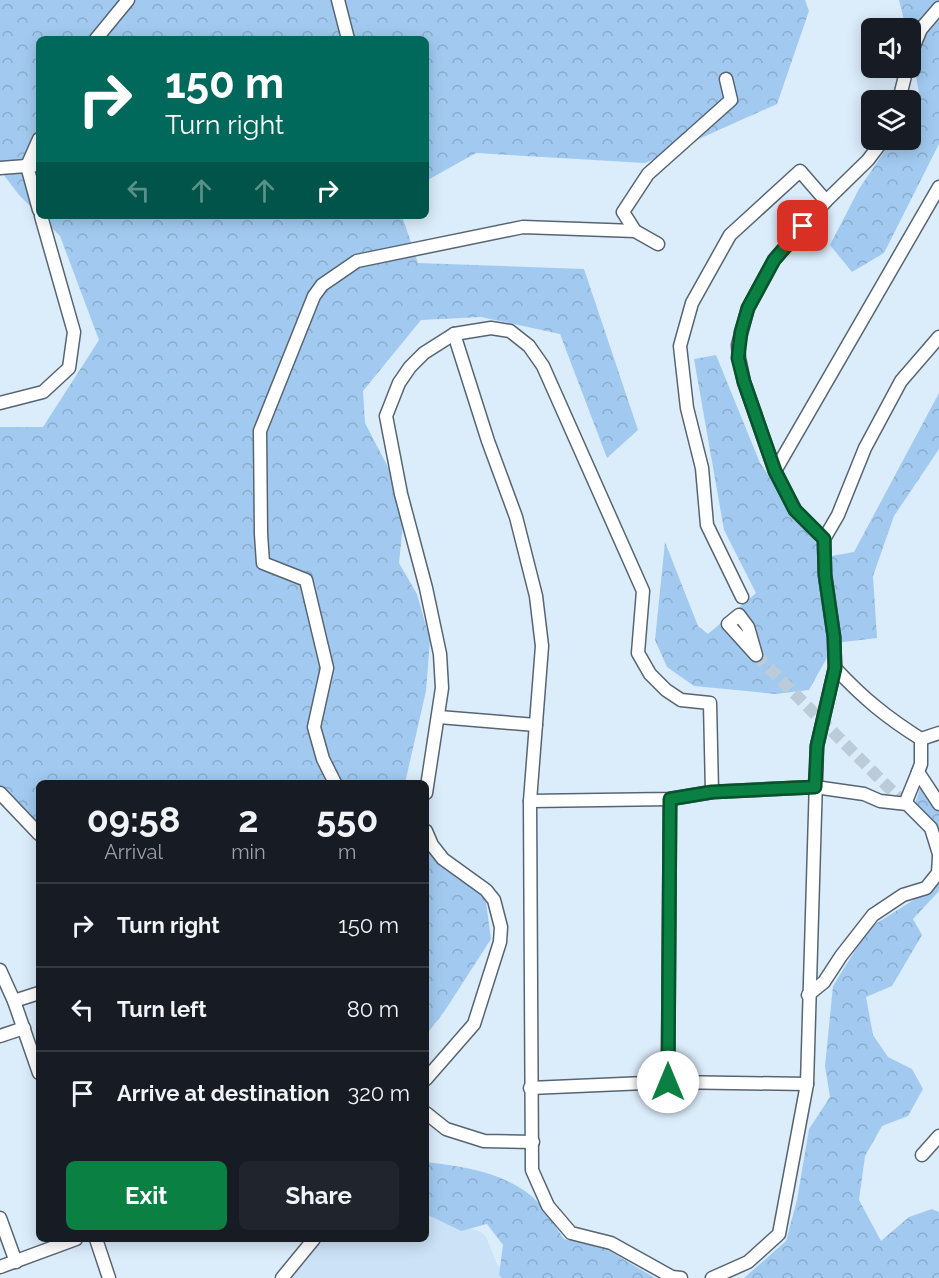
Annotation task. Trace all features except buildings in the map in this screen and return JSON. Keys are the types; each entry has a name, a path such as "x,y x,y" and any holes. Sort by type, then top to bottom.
{"street":[{"path":"98,36 128,0"},
{"path":"338,0 347,36"},
{"path":"921,29 939,8"},
{"path":"635,231 623,212 648,174 731,100 726,79"},
{"path":"824,539 795,510 775,471 738,358 741,332 748,308 774,260 876,150"},
{"path":"0,168 33,165 36,188"},
{"path":"742,597 707,525 702,468 687,408 680,346 692,303 730,235 800,171 826,201"},
{"path":"775,471 939,187"},
{"path":"0,403 43,392 69,368 74,332 42,219"},
{"path":"334,780 323,759 314,727 327,668 306,580 263,563 261,534 260,431 314,296 322,285 357,261 523,227 635,231 658,244"},
{"path":"428,780 442,687 440,654 401,494 386,416 399,383 424,353 454,334 491,328 510,331 529,346 543,366 643,591 638,654 650,674 666,690 681,700 710,703 712,792"},
{"path":"454,334 488,441 516,518 537,596 542,646 530,801 532,1170 548,1206 571,1233 611,1243 672,1277 681,1278"},
{"path":"712,1278 748,1262 779,1234 807,1084 817,746 835,668 834,637 825,575 824,539 838,515 865,448 901,381 939,338"},
{"path":"835,668 887,718 921,739"},
{"path":"439,717 536,725"},
{"path":"921,739 939,733"},
{"path":"907,804 921,764 921,739"},
{"path":"918,772 939,804"},
{"path":"530,801 670,799 712,792 815,787 864,794 880,801 907,804 931,828 939,856 938,873 926,888 903,895 873,915 824,982 808,995"},
{"path":"0,793 36,831"},
{"path":"668,1082 670,799"},
{"path":"429,838 443,859 486,890 494,900 501,927 500,942 474,1024 429,1075"},
{"path":"0,970 14,1001 36,1064"},
{"path":"14,1001 36,994"},
{"path":"0,1036 24,1028"},
{"path":"530,1088 668,1082 807,1084"},
{"path":"429,1115 446,1129 484,1141 533,1142"},
{"path":"922,1155 939,1136"},
{"path":"0,1218 16,1262"},
{"path":"0,1267 68,1242"},
{"path":"97,1242 109,1278"},
{"path":"282,1278 312,1242"}],"shaded area":[{"path":"429,1213 481,1232 486,1237 497,1264 507,1278 290,1278 318,1242 429,1242"}],"green space":[{"path":"0,0 805,0 809,11 777,104 645,163 476,153 429,179 429,36 36,36 36,212 19,195 0,170"},
{"path":"899,0 939,0 939,144 884,253 852,272 830,245 859,189 885,150 921,150 921,90 918,90 916,78 921,78 921,18 904,18"},
{"path":"43,219 403,219 418,263 584,269 638,430 607,458 560,334 481,317 421,320 363,391 365,423 389,469 404,515 399,563 417,594 430,640 426,691 406,780 36,780 36,838 0,802 0,427 43,427 99,340 60,236"},
{"path":"716,355 760,463 826,557 854,552 939,393 939,449 894,516 873,576 877,638 835,643 809,690 776,694 694,686 667,667 655,640 665,542 698,626 708,634 756,593 724,530 694,359"},
{"path":"920,788 939,812 939,835 914,807"},
{"path":"429,839 485,895 491,939 429,1031"},
{"path":"939,877 939,891 913,919 922,935 892,986 866,997 873,1035 888,1057 912,1069 923,1089 908,1116 882,1126 865,1156 859,1200 881,1241 909,1217 932,1209 939,1212 939,1278 744,1278 786,1241 797,1200 809,1129 830,1097 825,1066 833,986 869,928 931,889"},
{"path":"429,1162 481,1171 519,1187 535,1199 564,1239 603,1247 655,1278 502,1278 499,1275 503,1245 487,1224 461,1231 429,1215"}],"tunnel":[{"path":"756,655 910,809"}],"route":[{"path":"668,1082 670,799 712,792 815,787 817,746 835,668 834,637 825,575 824,539 795,510 775,471 738,358 738,345 748,308 774,260 803,226"}]}
